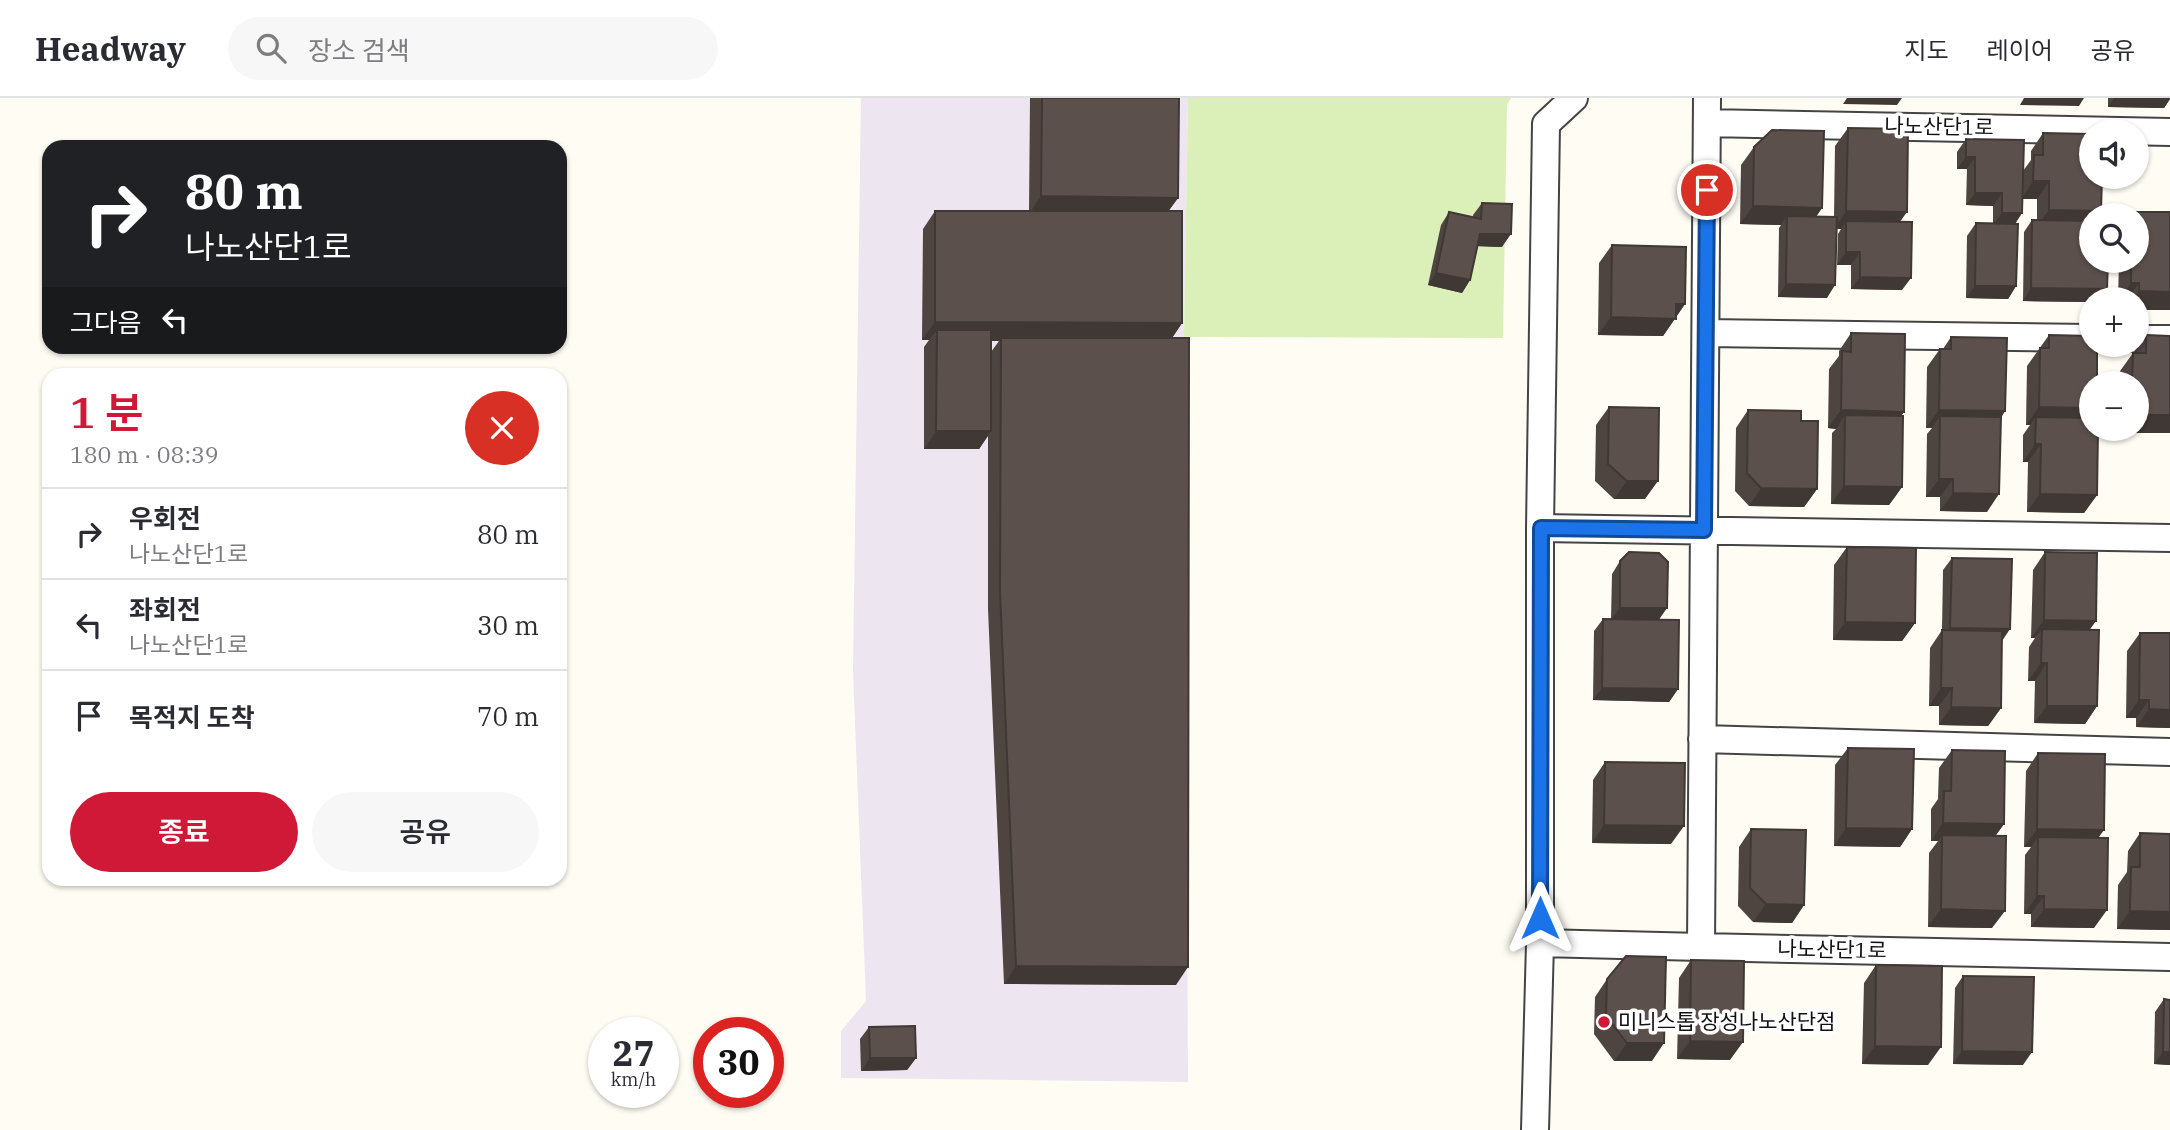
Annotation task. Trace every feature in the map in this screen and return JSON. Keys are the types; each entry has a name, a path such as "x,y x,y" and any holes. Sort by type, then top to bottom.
{"street":[{"path":"1535,1130 1546,124 1574,98"},
{"name":"나노산단1로","path":"2170,132 1707,110 1700,947 2170,957"},
{"path":"1706,333 2079,338"},
{"path":"2149,338 2170,339"},
{"path":"1541,528 2170,538"},
{"path":"1702,739 2170,752"},
{"path":"1539,943 1700,947"}],"shaded area":[{"path":"861,98 1188,98 1184,337 1188,1082 841,1078 841,1031 866,1001 853,671"}],"green space":[{"path":"1188,98 1511,98 1507,105 1503,338 1184,337"}],"building":[{"path":"1042,98 1179,98 1178,198 1041,196"},
{"path":"1848,128 1908,129 1907,212 1846,211"},
{"path":"1772,130 1824,131 1822,208 1753,206 1754,147"},
{"path":"2043,133 2079,134 2079,189 2102,189 2101,203 2079,203 2079,211 2049,210 2049,181 2033,181 2034,155 2043,155"},
{"path":"1966,139 2024,140 2022,213 2002,213 2002,193 1975,193 1975,157 1966,157"},
{"path":"1482,203 1512,204 1511,234 1480,234 1470,280 1436,273 1449,212 1481,219"},
{"path":"935,211 1182,211 1182,323 935,322"},
{"path":"2149,212 2170,212 2170,292 2149,291 2149,287 2139,287 2139,283 2131,283 2131,273 2149,273"},
{"path":"1787,216 1837,217 1835,285 1786,284"},
{"path":"2032,220 2079,221 2079,273 2108,273 2107,287 2031,288"},
{"path":"1846,221 1912,222 1911,278 1860,277 1860,252 1846,252"},
{"path":"1976,223 2018,224 2016,286 1975,286"},
{"path":"1612,245 1686,247 1685,304 1676,304 1676,319 1611,317"},
{"path":"937,330 991,330 991,431 936,431"},
{"path":"1851,333 1905,334 1904,412 1841,410 1842,351 1851,352"},
{"path":"2049,335 2079,336 2079,357 2097,357 2097,371 2079,371 2079,408 2039,407 2040,348 2049,348"},
{"path":"2149,335 2170,336 2170,415 2149,415 2149,371 2132,371 2133,357 2149,357"},
{"path":"1951,337 2007,338 2005,411 1939,410 1940,349 1951,349"},
{"path":"1001,338 1189,338 1188,967 1016,966 1000,591"},
{"path":"1609,407 1659,408 1658,481 1627,481 1608,464"},
{"path":"1748,410 1801,411 1801,421 1818,421 1817,489 1761,488 1747,473"},
{"path":"1845,415 1903,416 1902,487 1844,486"},
{"path":"1940,416 2001,417 1999,494 1953,493 1953,479 1939,479"},
{"path":"2036,417 2079,418 2079,441 2098,441 2097,495 2040,494 2041,444 2035,444"},
{"path":"1847,547 1916,548 1915,623 1845,622"},
{"path":"1629,552 1659,553 1668,562 1667,608 1620,608 1620,561"},
{"path":"2045,552 2097,553 2096,621 2044,620"},
{"path":"1952,558 2012,559 2010,629 1950,628"},
{"path":"1603,619 1679,620 1678,689 1602,688"},
{"path":"2042,629 2099,630 2097,706 2047,706 2047,663 2041,663"},
{"path":"1942,630 2002,631 2001,708 1951,707 1952,688 1941,688"},
{"path":"2140,633 2170,633 2170,710 2149,709 2149,700 2139,700"},
{"path":"1848,748 1914,749 1912,829 1846,828"},
{"path":"1952,750 2005,751 2004,824 1943,823 1944,791 1951,791"},
{"path":"2038,753 2105,754 2104,830 2037,829"},
{"path":"1605,762 1685,763 1684,826 1604,825"},
{"path":"1751,829 1806,830 1804,905 1766,904 1750,888"},
{"path":"2140,833 2170,834 2170,912 2130,911 2131,867 2140,867"},
{"path":"1942,835 2006,836 2005,911 1941,909"},
{"path":"2038,837 2108,838 2107,910 2044,909 2044,896 2037,896"},
{"path":"1626,956 1666,957 1664,1043 1627,1043 1606,1016 1607,979"},
{"path":"1691,960 1744,961 1743,1042 1690,1041"},
{"path":"1876,965 1942,966 1941,1047 1875,1046"},
{"path":"1963,976 2034,977 2032,1052 1962,1051"},
{"path":"2164,999 2170,1000 2170,1052 2163,1052"},
{"path":"915,1026 916,1058 870,1058 869,1027"}],"place":[{"name":"미니스톱 장성나노산단점","path":"1604,1022"}],"route":[{"path":"1540,918 1541,528 1704,530 1707,190"}]}
